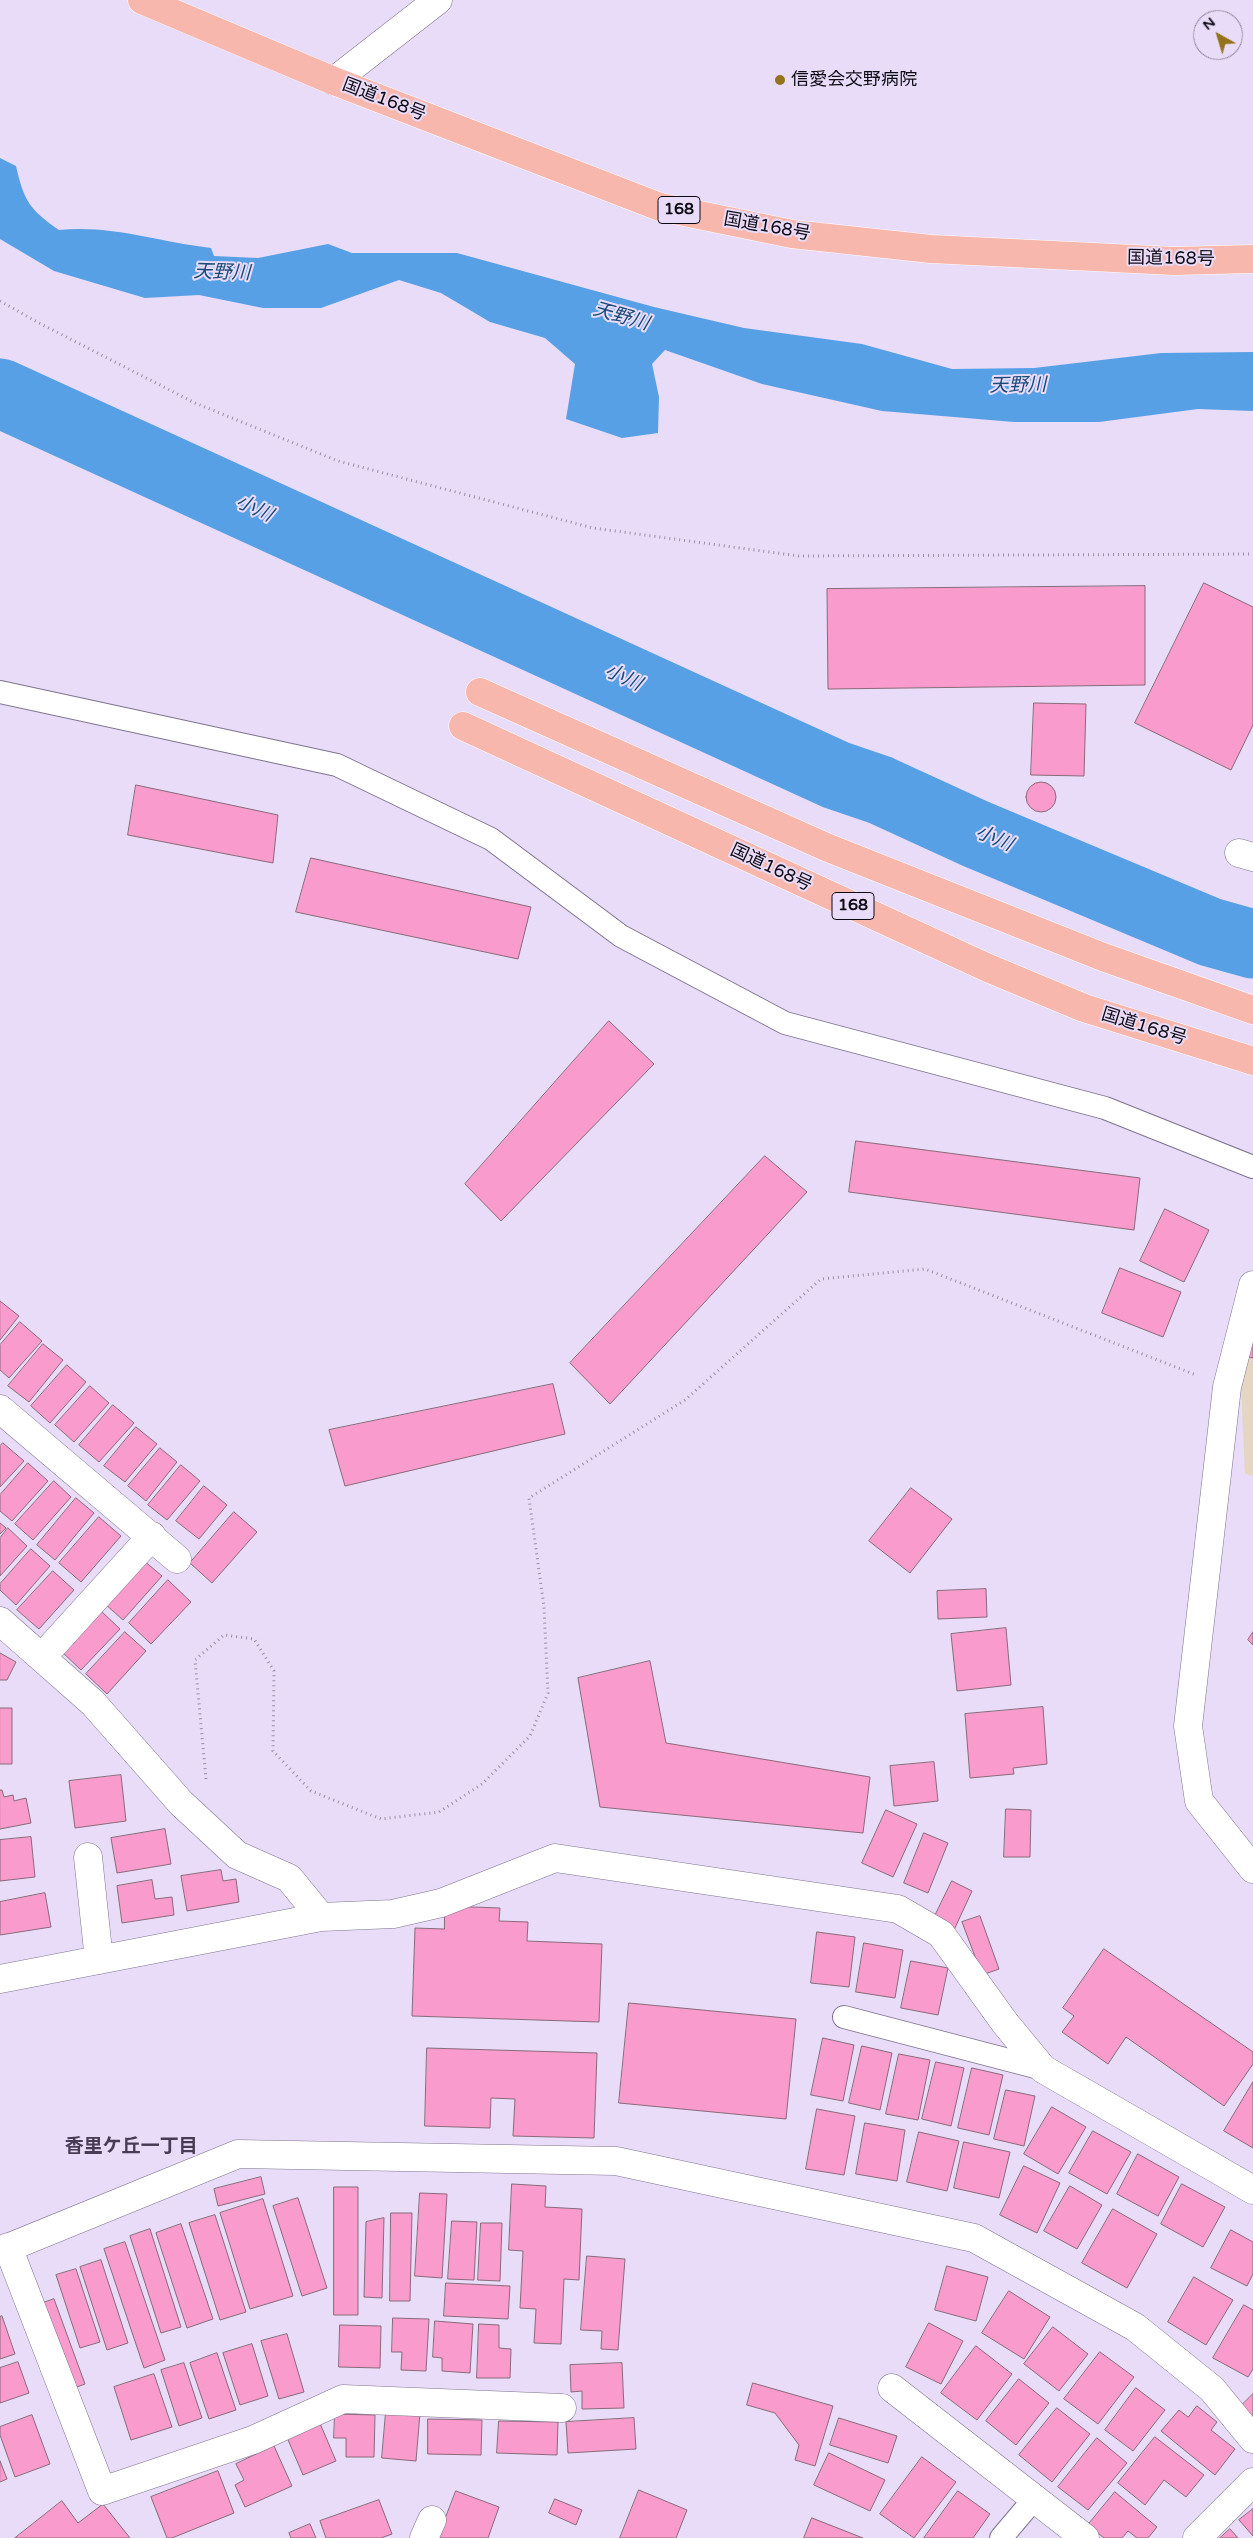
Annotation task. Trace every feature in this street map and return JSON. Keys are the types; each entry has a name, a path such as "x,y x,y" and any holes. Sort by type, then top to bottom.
{"highway":[{"name":"国道168号","path":"142,0 334,81 660,206 792,234 931,249 1174,261 1253,259"},
{"path":"480,692 826,847 1103,957 1253,1010"},
{"name":"国道168号","path":"463,726 996,972 1084,1008 1253,1061"}],"street":[{"path":"334,81 438,0"},
{"path":"1253,1285 1227,1386 1188,1726 1199,1800 1253,1868"},
{"path":"0,1409 177,1558"},
{"path":"42,1657 152,1536"},
{"path":"0,1620 93,1703 181,1803 237,1855 289,1878 321,1917"},
{"path":"88,1857 99,1960"},
{"path":"0,1979 321,1917 393,1914 441,1903 556,1858 898,1908 941,1934 1005,2023 1043,2069 1253,2190"},
{"path":"562,2408 343,2399 252,2440 102,2491 4,2249 238,2154 616,2162 974,2238 1135,2327 1212,2389 1253,2439"},
{"path":"892,2388 1085,2538"},
{"path":"1198,2538 1253,2482"}],"lane":[{"path":"0,692 337,765 491,839 621,936 785,1023 1105,1108 1253,1168"},
{"path":"844,2017 1043,2069"},
{"path":"1001,2538 1034,2499"}],"path":[{"path":"0,300 39,323 195,402 338,461 593,528 799,556 1253,554"},
{"path":"181,1803 206,1780 195,1660 224,1635 254,1639 274,1671 273,1751 311,1791 381,1819 439,1812 482,1784 530,1736 548,1693 544,1607 529,1498 685,1400 821,1279 925,1269 1227,1386"}],"shaded area":[{"path":"1253,1319 1253,1476 1245,1474 1240,1364"}],"water":[{"name":"天野川","path":"0,158 16,166 22,188 29,203 34,210 59,230 98,230 135,235 211,248 214,256 258,258 328,244 352,253 457,253 654,307 744,328 862,344 952,369 1034,368 1161,353 1253,352 1253,411 1198,409 1099,422 1014,422 882,411 762,384 665,350 652,364 659,397 658,433 622,438 566,419 575,364 545,338 490,322 441,293 399,280 321,308 263,308 199,295 145,298 54,271 0,239"}],"building":[{"path":"1204,583 1253,607 1253,725 1231,770 1135,723"},
{"path":"1145,586 1145,685 828,689 827,589"},
{"path":"1034,703 1086,704 1084,776 1031,775"},
{"path":"1041,782 1052,786 1056,797 1052,808 1041,812 1030,808 1026,797 1030,786"},
{"path":"136,785 278,815 273,863 128,835"},
{"path":"311,858 531,907 518,959 296,912"},
{"path":"609,1021 654,1064 501,1221 465,1184"},
{"path":"856,1141 1140,1178 1134,1230 849,1192"},
{"path":"765,1156 807,1192 610,1404 570,1363"},
{"path":"1165,1209 1209,1230 1184,1282 1140,1261"},
{"path":"1120,1268 1181,1292 1163,1337 1102,1313"},
{"path":"0,1301 19,1316 0,1340"},
{"path":"20,1322 42,1341 9,1378 0,1370 0,1345"},
{"path":"1253,1329 1253,1358 1245,1356"},
{"path":"43,1344 63,1360 29,1402 8,1386"},
{"path":"67,1365 86,1382 50,1423 31,1406"},
{"path":"553,1384 565,1434 345,1486 329,1430"},
{"path":"90,1386 109,1403 74,1442 55,1425"},
{"path":"113,1405 134,1423 99,1462 79,1445"},
{"path":"136,1427 157,1444 125,1482 104,1466"},
{"path":"3,1443 24,1461 0,1487 0,1446"},
{"path":"160,1448 177,1462 146,1501 128,1486"},
{"path":"28,1463 48,1481 12,1521 0,1511 0,1495"},
{"path":"181,1465 200,1481 167,1520 148,1505"},
{"path":"54,1481 71,1497 33,1540 15,1524"},
{"path":"204,1486 227,1505 199,1539 176,1521"},
{"path":"911,1488 952,1519 910,1573 869,1541"},
{"path":"76,1498 94,1513 55,1560 37,1545"},
{"path":"234,1512 257,1532 212,1583 190,1563"},
{"path":"99,1517 121,1536 81,1582 59,1563"},
{"path":"0,1523 6,1528 0,1534"},
{"path":"8,1528 27,1546 0,1576 0,1538"},
{"path":"31,1549 50,1566 16,1605 0,1590 0,1584"},
{"path":"143,1560 162,1576 123,1620 104,1603"},
{"path":"53,1571 74,1590 39,1629 17,1610"},
{"path":"168,1580 191,1602 151,1644 129,1623"},
{"path":"986,1589 987,1617 938,1619 937,1591"},
{"path":"100,1610 120,1629 81,1670 61,1651"},
{"path":"1006,1628 1011,1685 957,1691 951,1634"},
{"path":"125,1632 146,1651 107,1694 86,1674"},
{"path":"1253,1632 1253,1645 1248,1640"},
{"path":"0,1653 16,1662 7,1680 0,1680"},
{"path":"650,1661 666,1743 870,1777 863,1833 600,1807 578,1678"},
{"path":"1043,1707 1047,1764 1013,1768 1014,1774 970,1778 965,1714"},
{"path":"0,1708 12,1708 12,1764 0,1764"},
{"path":"934,1762 938,1801 894,1806 890,1766"},
{"path":"121,1775 126,1821 75,1828 69,1781"},
{"path":"0,1790 2,1790 4,1797 13,1795 14,1801 26,1798 31,1823 0,1829"},
{"path":"1006,1809 1031,1810 1030,1857 1004,1857"},
{"path":"886,1810 917,1824 893,1877 862,1863"},
{"path":"165,1829 171,1864 117,1873 111,1838"},
{"path":"924,1833 948,1843 928,1893 904,1883"},
{"path":"31,1837 35,1877 0,1881 0,1840"},
{"path":"221,1870 223,1881 236,1879 239,1902 187,1911 181,1876"},
{"path":"152,1880 155,1899 172,1897 174,1915 122,1923 117,1886"},
{"path":"952,1881 972,1891 954,1930 933,1920"},
{"path":"45,1893 51,1927 0,1935 0,1902"},
{"path":"445,1906 500,1908 499,1921 528,1922 527,1941 602,1944 599,2022 412,2016 415,1928 444,1929"},
{"path":"980,1916 999,1969 982,1975 962,1922"},
{"path":"817,1932 855,1937 849,1987 811,1983"},
{"path":"864,1943 903,1950 895,1998 856,1992"},
{"path":"1104,1949 1253,2052 1253,2064 1224,2106 1126,2037 1108,2064 1062,2032 1074,2016 1063,2008"},
{"path":"911,1961 948,1968 938,2015 901,2008"},
{"path":"629,2003 796,2019 786,2119 619,2103"},
{"path":"823,2038 854,2045 843,2101 811,2095"},
{"path":"862,2046 892,2053 880,2110 849,2103"},
{"path":"427,2048 597,2053 594,2138 513,2136 515,2099 491,2098 490,2128 425,2126"},
{"path":"899,2054 930,2060 918,2120 886,2114"},
{"path":"936,2062 964,2068 951,2126 922,2119"},
{"path":"972,2068 1003,2075 989,2135 958,2128"},
{"path":"1253,2082 1253,2148 1224,2131"},
{"path":"1006,2090 1035,2096 1024,2146 994,2139"},
{"path":"1052,2107 1086,2127 1058,2174 1024,2154"},
{"path":"817,2109 855,2116 844,2175 806,2169"},
{"path":"865,2123 905,2130 897,2181 856,2174"},
{"path":"1093,2131 1131,2152 1107,2194 1069,2173"},
{"path":"919,2132 959,2141 947,2191 907,2182"},
{"path":"964,2142 1010,2152 999,2198 954,2188"},
{"path":"1138,2154 1179,2177 1158,2216 1117,2194"},
{"path":"1024,2166 1060,2183 1037,2233 1000,2215"},
{"path":"261,2177 265,2194 218,2206 214,2189"},
{"path":"512,2184 546,2186 545,2207 582,2209 579,2280 564,2279 561,2344 534,2343 536,2309 520,2308 523,2251 509,2250"},
{"path":"1182,2184 1225,2207 1203,2247 1161,2224"},
{"path":"1070,2186 1102,2205 1077,2249 1044,2231"},
{"path":"334,2187 358,2187 358,2315 334,2315"},
{"path":"420,2193 447,2194 442,2278 415,2276"},
{"path":"298,2198 327,2288 302,2296 273,2206"},
{"path":"263,2199 293,2296 250,2309 220,2213"},
{"path":"1113,2209 1157,2234 1127,2288 1082,2263"},
{"path":"391,2213 412,2213 410,2301 390,2301"},
{"path":"215,2215 246,2312 220,2320 189,2223"},
{"path":"384,2218 382,2298 364,2297 366,2222"},
{"path":"452,2221 477,2222 474,2280 448,2279"},
{"path":"481,2223 502,2223 500,2281 478,2280"},
{"path":"181,2224 213,2319 187,2328 156,2233"},
{"path":"150,2229 181,2327 161,2333 130,2236"},
{"path":"1231,2230 1253,2242 1253,2274 1247,2286 1211,2268"},
{"path":"125,2242 165,2360 144,2368 104,2249"},
{"path":"587,2256 625,2259 618,2350 601,2349 602,2331 581,2330"},
{"path":"101,2260 128,2343 107,2350 80,2267"},
{"path":"947,2266 988,2277 976,2321 935,2310"},
{"path":"76,2269 100,2342 80,2348 56,2275"},
{"path":"1194,2277 1233,2300 1206,2345 1168,2322"},
{"path":"446,2283 510,2286 508,2319 444,2316"},
{"path":"1009,2291 1050,2317 1024,2359 982,2333"},
{"path":"54,2299 85,2384 69,2390 38,2305"},
{"path":"1244,2305 1253,2310 1253,2369 1248,2377 1213,2358"},
{"path":"2,2316 15,2354 0,2359 0,2317"},
{"path":"393,2318 429,2319 426,2371 401,2370 402,2352 392,2352"},
{"path":"435,2321 473,2324 470,2373 442,2371 442,2358 433,2357"},
{"path":"929,2323 963,2341 941,2384 906,2367"},
{"path":"479,2324 499,2325 499,2348 511,2349 510,2378 477,2378"},
{"path":"340,2325 381,2326 380,2368 339,2367"},
{"path":"1053,2327 1088,2354 1059,2391 1024,2364"},
{"path":"287,2334 304,2392 279,2399 261,2341"},
{"path":"252,2344 268,2396 240,2405 223,2353"},
{"path":"976,2346 1012,2374 977,2420 941,2393"},
{"path":"1100,2352 1134,2377 1098,2424 1064,2399"},
{"path":"217,2353 236,2410 209,2419 190,2363"},
{"path":"18,2362 29,2393 0,2403 0,2368"},
{"path":"184,2363 202,2418 179,2426 161,2370"},
{"path":"622,2363 624,2408 582,2409 582,2391 571,2392 570,2365"},
{"path":"154,2374 172,2427 131,2440 114,2387"},
{"path":"1019,2379 1049,2403 1016,2445 986,2421"},
{"path":"753,2383 833,2406 815,2466 795,2460 799,2445 775,2413 747,2405"},
{"path":"1136,2388 1165,2410 1133,2451 1105,2430"},
{"path":"1253,2394 1253,2420 1240,2407"},
{"path":"1197,2406 1217,2422 1211,2430 1235,2449 1215,2475 1161,2431 1179,2410 1188,2417"},
{"path":"1057,2408 1090,2434 1052,2482 1019,2455"},
{"path":"386,2412 420,2413 416,2461 382,2458"},
{"path":"335,2414 375,2415 374,2457 346,2457 346,2438 334,2438"},
{"path":"32,2415 50,2464 15,2477 0,2435 0,2427"},
{"path":"634,2418 636,2449 568,2453 566,2422"},
{"path":"839,2418 897,2436 888,2463 830,2445"},
{"path":"428,2419 482,2420 481,2455 428,2454"},
{"path":"319,2421 336,2461 303,2475 286,2435"},
{"path":"499,2421 558,2422 557,2455 497,2453"},
{"path":"1155,2437 1204,2475 1186,2497 1164,2480 1145,2505 1118,2483"},
{"path":"1097,2438 1127,2463 1088,2510 1058,2487"},
{"path":"274,2446 292,2486 245,2507 235,2485 244,2480 236,2464"},
{"path":"829,2453 885,2480 870,2511 814,2485"},
{"path":"922,2457 956,2482 914,2538 880,2514"},
{"path":"0,2461 7,2479 0,2482"},
{"path":"218,2471 234,2513 172,2538 167,2538 151,2497"},
{"path":"639,2490 687,2510 676,2538 620,2538"},
{"path":"456,2491 499,2507 488,2538 438,2538"},
{"path":"958,2491 990,2514 973,2538 924,2538"},
{"path":"1115,2492 1157,2527 1148,2538 1137,2538 1128,2531 1122,2538 1104,2538 1088,2525"},
{"path":"555,2499 582,2510 576,2525 549,2513"},
{"path":"379,2500 392,2534 381,2538 326,2538 320,2521"},
{"path":"62,2501 78,2523 103,2504 130,2538 15,2538"},
{"path":"1253,2509 1253,2536 1239,2520"},
{"path":"812,2518 863,2538 804,2538"},
{"path":"310,2524 316,2538 291,2538 289,2533"},
{"path":"1230,2529 1238,2538 1220,2538"}],"waterway":[{"name":"小川","path":"0,393 836,775 880,790 976,834 1210,932 1253,944"}],"place":[{"name":"信愛会交野病院","path":"780,80"}],"district":[{"name":"香里ケ丘一丁目","path":"131,2147"}]}
